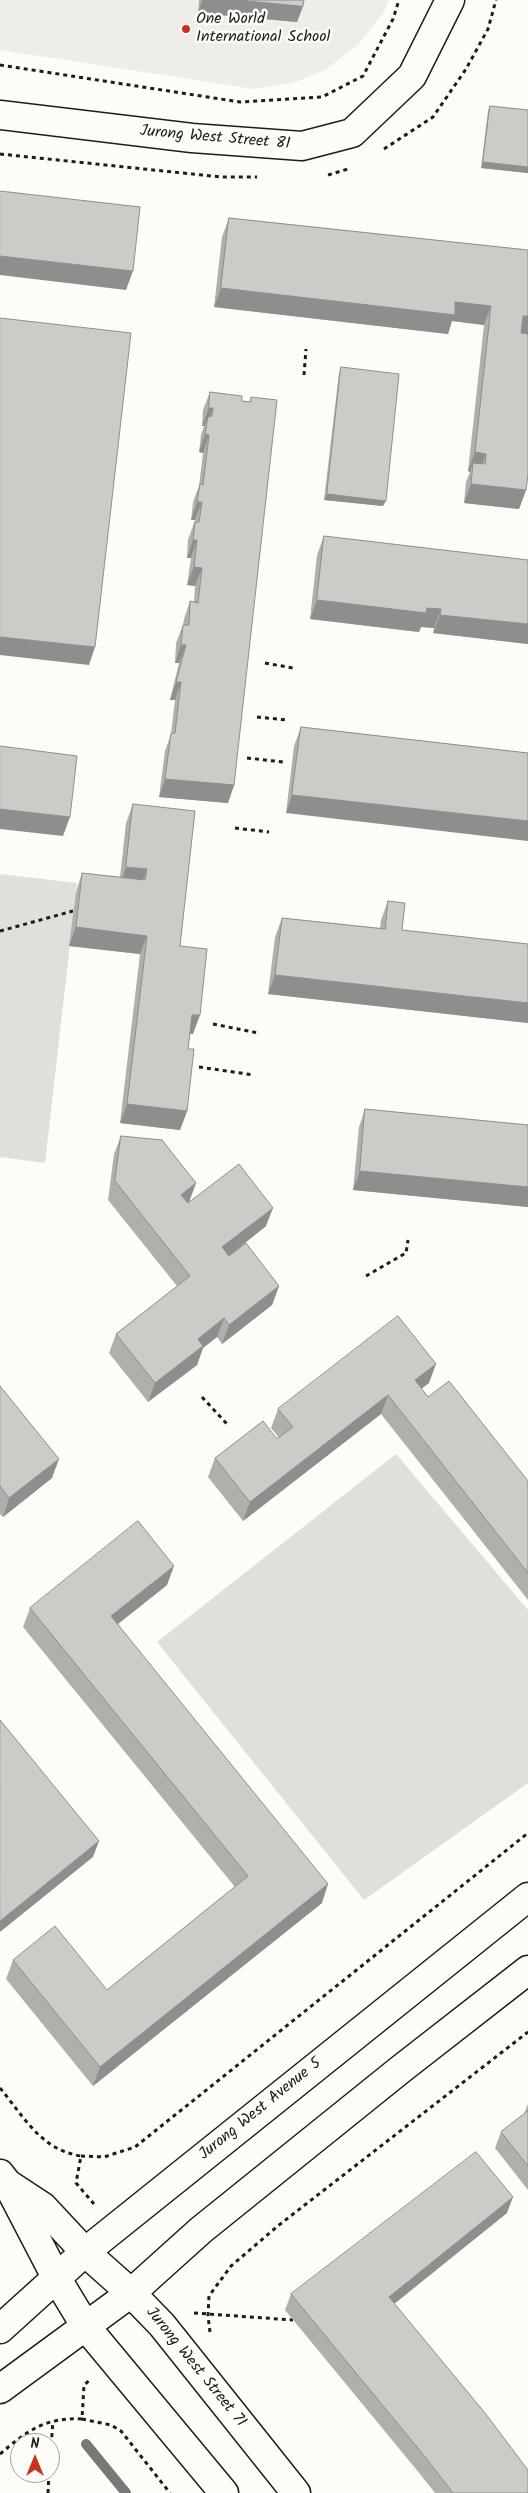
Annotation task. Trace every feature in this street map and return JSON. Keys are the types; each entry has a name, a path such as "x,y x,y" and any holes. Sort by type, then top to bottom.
{"street":[{"name":"Jurong West Street 81","path":"0,115 192,138 302,146 352,133 412,76 450,0"},
{"name":"Jurong West Avenue 5","path":"0,2330 85,2252 528,1897"},
{"path":"0,2389 131,2292 201,2230 393,2075 528,1970"},
{"path":"3,2178 42,2207 85,2252"},
{"path":"3,2178 57,2279 86,2327 224,2493"},
{"name":"Jurong West Street 71","path":"85,2252 131,2292 162,2325 296,2493"}],"path":[{"path":"0,65 240,102 322,97 363,76 393,19 399,0"},
{"path":"0,154 221,177"},
{"path":"304,375 306,349"},
{"path":"265,663 293,668"},
{"path":"257,718 287,720"},
{"path":"248,758 283,762"},
{"path":"235,828 270,832"},
{"path":"0,931 73,911"},
{"path":"213,1024 258,1033"},
{"path":"199,1067 254,1075"},
{"path":"366,1276 406,1253 408,1240"},
{"path":"202,1397 227,1424"},
{"path":"0,2088 44,2141 63,2153 104,2157 135,2147 528,1833"},
{"path":"214,2340 210,2333 208,2316 209,2296 231,2266 279,2225 528,2032"},
{"path":"76,2183 81,2156"},
{"path":"208,2316 293,2320"},
{"path":"82,2419 84,2384"},
{"path":"0,2454 27,2431 53,2421 82,2419 111,2425 121,2430 170,2493"},
{"path":"52,2433 53,2421"}],"shaded area":[{"name":"One World International School","path":"0,0 389,0 384,12 358,45 325,70 293,83 254,89 0,50"},
{"path":"0,874 77,883 45,1163 0,1157"},
{"path":"396,1454 528,1610 528,1783 364,1900 157,1642"}],"building":[{"path":"237,0 304,0 303,6"},
{"path":"490,106 528,110 528,167 483,162"},
{"path":"0,191 140,207 133,271 0,256"},
{"path":"229,218 528,250 528,316 523,316 521,333 528,334 528,475 526,490 471,484 473,463 485,464 486,454 475,452 491,306 455,302 455,315 221,288"},
{"path":"0,318 131,333 95,647 0,637"},
{"path":"341,367 399,374 386,501 327,494"},
{"path":"210,392 242,396 242,401 251,402 251,397 277,400 234,785 165,779 171,733 175,733 181,682 176,682 186,645 181,645 183,625 189,625 190,601 198,603 202,568 194,567 197,540 193,540 195,522 199,522 202,502 197,502 200,484 203,485 209,435 205,434 208,417 212,416 213,408 209,408"},
{"path":"324,536 528,560 528,624 440,615 441,609 427,608 426,613 317,600"},
{"path":"301,727 528,753 528,821 292,795"},
{"path":"0,746 77,756 70,817 0,809"},
{"path":"133,804 195,811 180,946 207,949 200,1015 192,1015 188,1049 194,1049 187,1111 127,1104 147,936 76,927 82,873 145,880 147,869 126,867"},
{"path":"388,901 405,903 402,930 528,944 528,1003 275,975 282,918 385,929"},
{"path":"365,1109 528,1125 528,1187 360,1171"},
{"path":"121,1136 162,1140 196,1183 181,1195 188,1203 239,1164 273,1208 222,1247 229,1256 246,1243 279,1286 229,1325 224,1318 198,1339 203,1346 155,1383 116,1334 190,1276 115,1181"},
{"path":"398,1316 436,1364 415,1380 428,1397 449,1381 528,1481 528,1573 388,1395 250,1502 215,1458 263,1421 277,1439 293,1427 278,1409"},
{"path":"0,1386 59,1459 9,1498 0,1486"},
{"path":"138,1521 174,1566 111,1616 328,1884 100,2067 13,1960 55,1926 107,1990 248,1876 30,1608"},
{"path":"0,1720 99,1841 0,1921"},
{"path":"528,2111 528,2166 501,2132"},
{"path":"476,2152 513,2197 389,2297 485,2413 528,2470 528,2493 453,2493 291,2294"}],"waterway":[{"path":"86,2444 126,2493"}],"place":[{"name":"One World International School","path":"186,29"}]}
